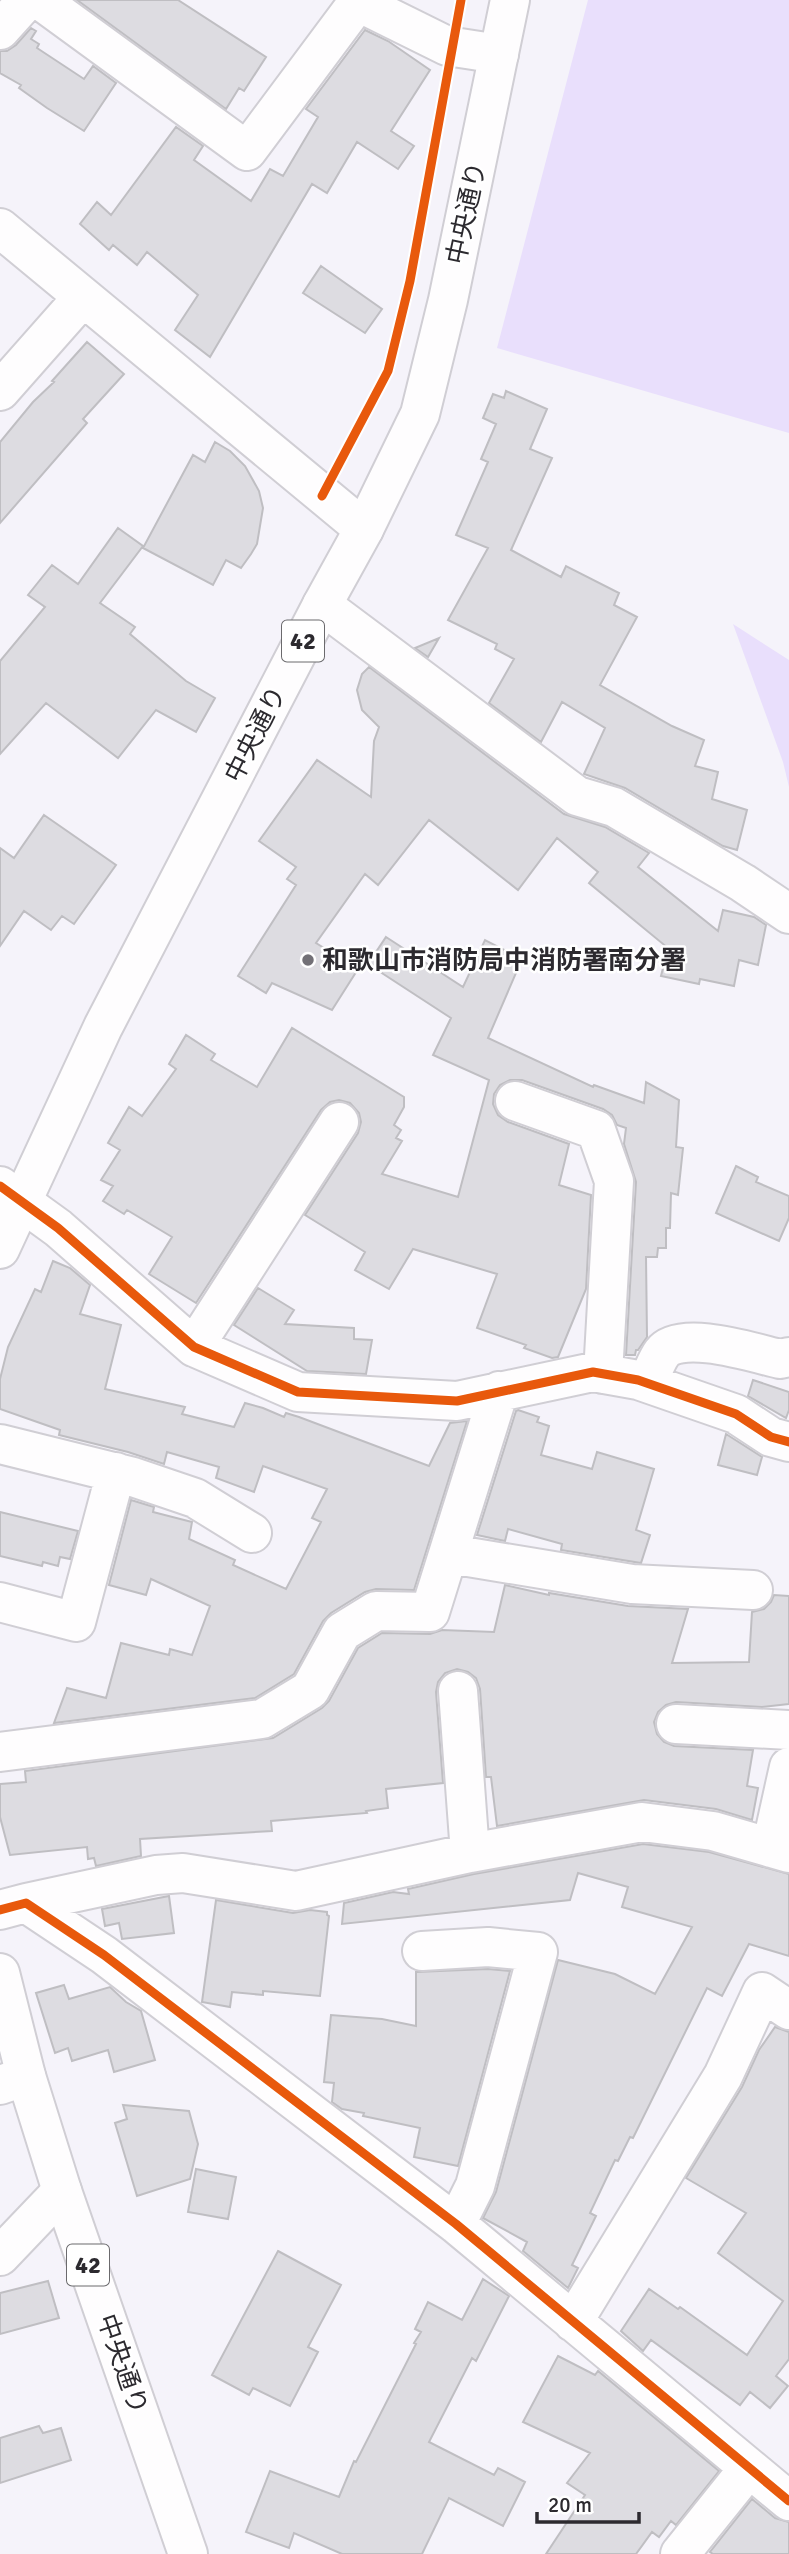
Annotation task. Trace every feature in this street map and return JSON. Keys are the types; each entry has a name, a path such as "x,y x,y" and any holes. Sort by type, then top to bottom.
{"main road":[{"path":"0,30 27,0"},
{"path":"40,0 247,151 358,2 447,46 499,54"},
{"name":"中央通り","path":"0,1249 11,1193 103,1027 322,605 365,529 420,414 448,300 510,0"},
{"path":"0,228 365,529"},
{"path":"0,391 83,297"},
{"path":"322,605 576,796 614,807 743,883 789,914"},
{"path":"515,1101 596,1130 614,1181 603,1374"},
{"path":"194,1347 339,1122"},
{"path":"11,1193 58,1228 194,1347 298,1392 457,1401 593,1372 647,1383 736,1414 771,1437 789,1442"},
{"path":"647,1383 663,1352 676,1344 694,1341 780,1359 789,1357"},
{"path":"0,1752 262,1719 310,1690 342,1632 376,1611 430,1612 499,1391"},
{"path":"0,1444 116,1472 195,1498 252,1533"},
{"path":"0,1602 76,1622 116,1472"},
{"path":"450,1554 632,1584 753,1590"},
{"path":"458,1691 470,1853"},
{"path":"676,1724 789,1730"},
{"path":"13,1907 156,1875 183,1873 296,1891 470,1853 642,1822 713,1831 780,1851 789,1767"},
{"path":"13,1907 104,1955 456,2224 789,2501"},
{"path":"422,1951 488,1947 538,1952 475,2186 456,2224"},
{"name":"中央通り","path":"0,1973 13,2081 62,2191 188,2554"},
{"path":"573,2322 723,2076 762,1992 789,2010"},
{"path":"0,2256 62,2191"},
{"path":"680,2554 749,2468"}],"shaded area":[{"path":"588,0 789,0 789,433 497,348"},
{"path":"733,624 789,660 789,787 783,762"}],"building":[{"path":"77,0 178,0 266,57 244,91 239,88 226,109"},
{"path":"31,28 36,31 31,39 39,44 37,48 84,79 93,66 116,83 84,131 0,73 0,51 7,51 16,45"},
{"path":"365,30 388,41 430,70 391,131 414,146 398,169 357,142 327,193 312,184 210,357 175,330 198,295 147,252 137,265 113,245 109,250 80,224 97,202 111,215 176,127 203,146 194,160 251,201 270,169 283,176 318,117 306,109"},
{"path":"321,266 382,309 365,333 303,293"},
{"path":"87,342 124,374 83,419 87,423 0,523 0,442"},
{"path":"506,391 547,409 530,449 552,458 511,550 561,577 566,566 619,593 614,605 637,617 600,685 672,726 704,740 695,766 718,772 712,799 747,810 737,850 723,846 625,788 584,774 605,728 562,702 541,742 489,703 514,659 495,649 497,644 448,620 488,548 456,535 488,462 481,459 496,424 483,418 493,394 504,398"},
{"path":"215,442 230,451 245,466 259,491 263,508 257,544 251,554 241,568 226,560 213,585 143,548 193,455 205,462"},
{"path":"118,528 143,546 100,603 135,627 130,634 186,681 215,698 196,732 156,710 118,758 46,703 0,754 0,661 45,607 28,595 52,565 78,584"},
{"path":"439,638 428,657 415,648"},
{"path":"369,667 564,814 605,827 649,853 638,867 718,931 723,910 754,917 766,925 758,965 739,960 734,986 700,979 699,984 661,976 668,948 589,883 598,872 557,838 518,890 429,820 378,885 365,874 316,943 358,969 332,1010 272,983 266,993 238,976 296,885 287,879 296,867 259,841 317,760 371,797 374,741 379,727 362,710 357,690 362,674"},
{"path":"44,815 116,865 74,924 62,916 51,930 24,911 0,946 0,848 14,858"},
{"path":"386,937 463,987 485,940 522,959 488,1038 593,1087 594,1085 644,1103 646,1082 679,1100 676,1147 683,1148 678,1195 671,1193 670,1228 666,1228 666,1248 658,1248 657,1257 646,1257 647,1337 635,1355 626,1355 636,1182 624,1144 626,1128 617,1125 612,1115 603,1109 522,1080 510,1080 500,1085 494,1094 493,1104 498,1115 508,1122 569,1144 559,1185 591,1195 586,1289 558,1357 552,1358 524,1348 526,1345 477,1328 497,1274 413,1249 389,1289 355,1270 365,1252 305,1215 358,1133 361,1122 359,1113 350,1103 339,1100 330,1102 321,1110 196,1303 149,1274 172,1237 127,1210 124,1214 103,1201 113,1186 101,1180 120,1150 108,1143 129,1107 142,1116 176,1069 169,1064 186,1035 215,1054 211,1060 257,1087 292,1028 404,1097 404,1107 394,1125 401,1130 396,1138 402,1141 382,1174 458,1197 489,1080 433,1055 451,1018 368,964"},
{"path":"736,1166 758,1177 756,1182 789,1196 789,1218 779,1241 716,1213"},
{"path":"53,1261 70,1268 90,1285 80,1314 121,1325 105,1389 185,1407 182,1414 234,1427 245,1403 284,1417 286,1413 299,1417 429,1466 450,1423 467,1421 414,1590 376,1589 365,1592 331,1613 323,1621 294,1674 255,1698 54,1723 67,1688 106,1698 121,1643 169,1655 170,1649 192,1655 210,1606 151,1579 146,1595 109,1585 131,1500 154,1507 153,1512 192,1522 189,1539 235,1560 233,1565 286,1589 321,1522 312,1518 327,1489 263,1466 254,1492 216,1478 219,1467 167,1452 164,1464 59,1435 60,1430 0,1409 0,1379 8,1347 35,1289 41,1292"},
{"path":"258,1288 294,1310 285,1324 354,1328 354,1339 372,1340 366,1374 307,1371 234,1325"},
{"path":"753,1380 789,1392 786,1418 748,1396"},
{"path":"518,1410 539,1417 537,1422 549,1426 541,1455 592,1469 597,1452 654,1469 636,1530 650,1535 641,1563 561,1550 562,1544 508,1529 505,1541 477,1535"},
{"path":"726,1434 762,1457 757,1475 718,1465"},
{"path":"0,1512 78,1531 70,1559 60,1557 58,1566 43,1562 42,1566 0,1556"},
{"path":"505,1585 549,1595 628,1606 688,1609 672,1663 749,1662 752,1612 764,1609 774,1595 789,1596 789,1704 762,1707 676,1702 666,1705 658,1712 654,1722 657,1734 664,1742 674,1746 753,1750 747,1786 758,1788 752,1820 716,1809 644,1800 497,1826 491,1777 486,1777 480,1689 476,1678 457,1669 445,1673 438,1682 436,1692 443,1783 386,1789 388,1808 366,1811 367,1813 271,1821 272,1831 140,1839 141,1856 96,1866 94,1858 88,1859 87,1847 10,1855 0,1817 0,1784 26,1782 25,1771 273,1738 322,1708 329,1701 358,1648 382,1633 430,1634 442,1630 494,1632"},
{"path":"643,1844 709,1852 789,1874 789,1956 749,1944 722,1996 707,1988 633,2138 630,2137 618,2161 615,2160 590,2213 596,2216 572,2265 578,2268 568,2288 523,2251 527,2242 483,2218 496,2192 558,1960 615,1974 655,1994 692,1927 622,1907 628,1887 578,1873 570,1900 342,1924 344,1903 393,1892 409,1894 408,1889 474,1874"},
{"path":"169,1896 174,1933 122,1939 119,1923 105,1926 102,1909"},
{"path":"216,1900 293,1913 310,1910 327,1912 329,1916 320,1996 263,1991 263,1995 232,1992 230,2007 202,2002"},
{"path":"488,1969 510,1971 458,2166 414,2157 420,2128 363,2116 364,2113 342,2109 332,2102 334,2083 324,2082 331,2015 382,2019 416,2026 416,1972"},
{"path":"64,1985 69,1999 110,1987 141,2011 155,2060 114,2072 108,2050 72,2061 68,2048 55,2053 36,1993"},
{"path":"775,2027 789,2032 789,2359 776,2376 788,2386 770,2408 750,2392 740,2405 651,2340 643,2351 621,2331 649,2289 678,2309 680,2307 747,2355 783,2301 718,2253 746,2213 686,2178 742,2087 759,2050"},
{"path":"123,2105 189,2111 198,2144 190,2179 137,2196 115,2123 127,2119"},
{"path":"196,2169 236,2177 228,2219 188,2212"},
{"path":"278,2251 341,2285 308,2347 318,2352 290,2406 253,2388 249,2395 212,2375"},
{"path":"483,2279 509,2296 476,2361 472,2358 429,2442 494,2475 498,2468 525,2482 503,2526 449,2498 422,2554 342,2554 294,2533 289,2548 246,2532 270,2471 339,2497 354,2461 356,2462 416,2344 414,2343 421,2332 415,2329 428,2302 462,2320"},
{"path":"48,2281 59,2318 0,2334 0,2293"},
{"path":"558,2356 595,2375 598,2371 719,2471 676,2525 671,2521 659,2537 652,2532 636,2554 546,2554 585,2495 567,2483 590,2453 523,2422"},
{"path":"39,2426 43,2433 61,2428 71,2460 0,2483 0,2438"},
{"path":"752,2499 775,2518 789,2522 789,2554 710,2552"}],"cycle path":[{"path":"322,496 388,371 410,281 461,0"},
{"path":"0,1186 58,1228 194,1347 298,1392 457,1401 593,1372 638,1380 736,1414 771,1437 789,1442"},
{"path":"0,1910 26,1903 104,1955 456,2224 789,2501"}],"place":[{"name":"和歌山市消防局中消防署南分署","path":"308,960"}]}
